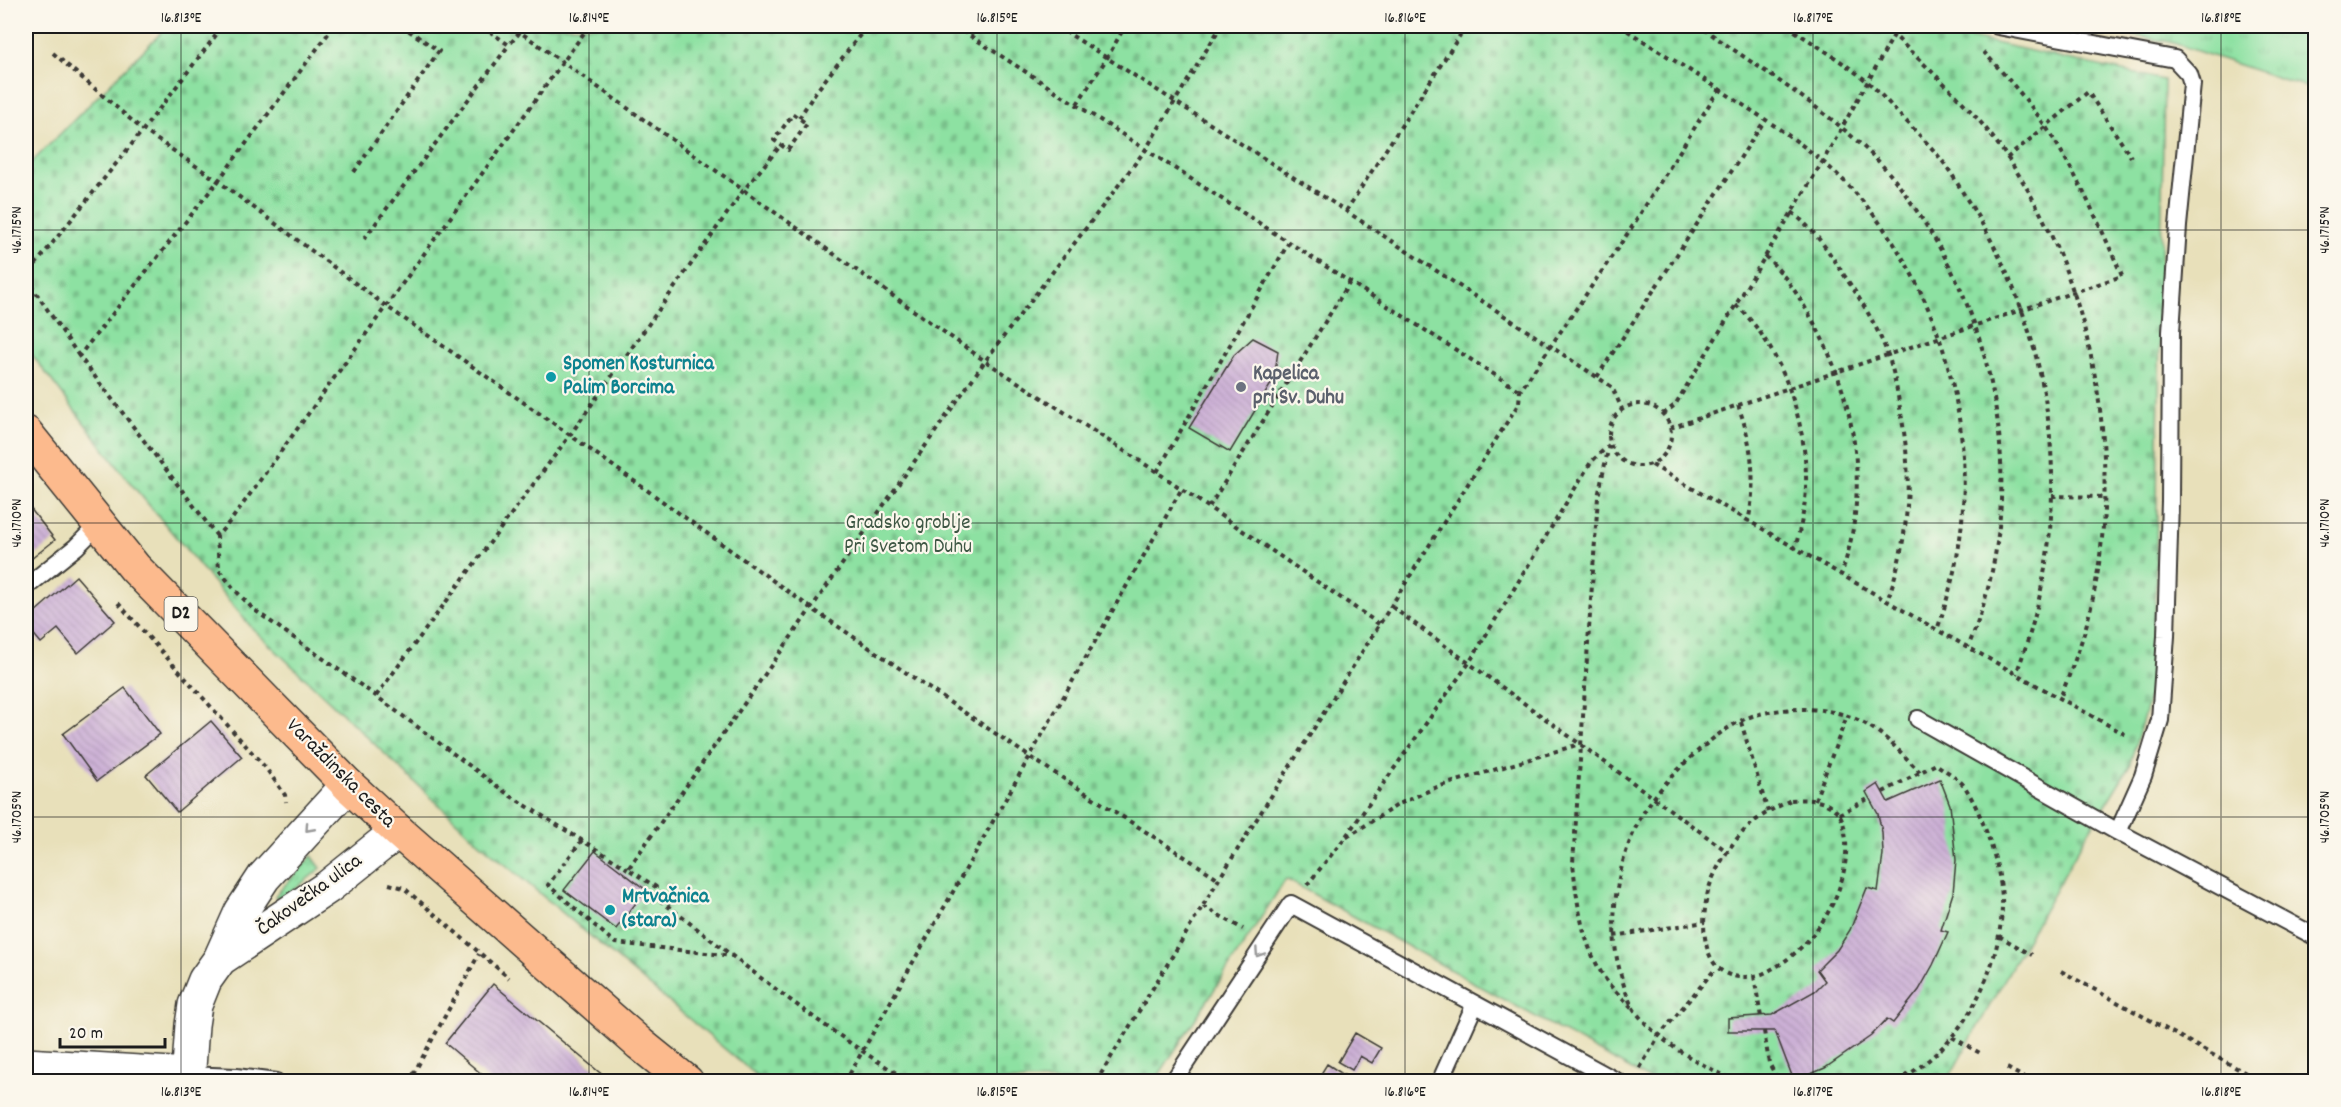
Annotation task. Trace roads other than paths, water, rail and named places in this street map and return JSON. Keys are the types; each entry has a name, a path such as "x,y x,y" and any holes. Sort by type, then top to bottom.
{"main road":[{"name":"Varaždinska cesta","path":"26,433 135,568 348,785 640,1044 687,1082"}],"street":[{"name":"Čakovečka ulica","path":"188,1078 195,1005 205,980 220,959 241,912 264,877 348,785"},
{"name":"Čakovečka ulica","path":"220,959 328,887 398,831"},
{"path":"26,1065 188,1078"}],"lane":[{"path":"1998,26 2175,59 2190,74 2190,100 2171,332 2170,501 2163,689 2160,720 2143,776 2118,832"},
{"path":"26,586 76,547 99,524"},
{"path":"1918,719 2118,832 2316,938"},
{"path":"1173,1082 1291,904 1618,1082"},
{"path":"1440,1082 1475,1004"},
{"path":"188,1078 236,1077 276,1082"}],"place":[{"name":"Spomen Kosturnica Palim Borcima","path":"551,377"},
{"name":"Kapelica pri Sv. Duhu","path":"1241,387"},
{"name":"Mrtvačnica (stara)","path":"610,910"}],"park label":[{"name":"Gradsko groblje Pri Svetom Duhu","path":"908,536"}]}
